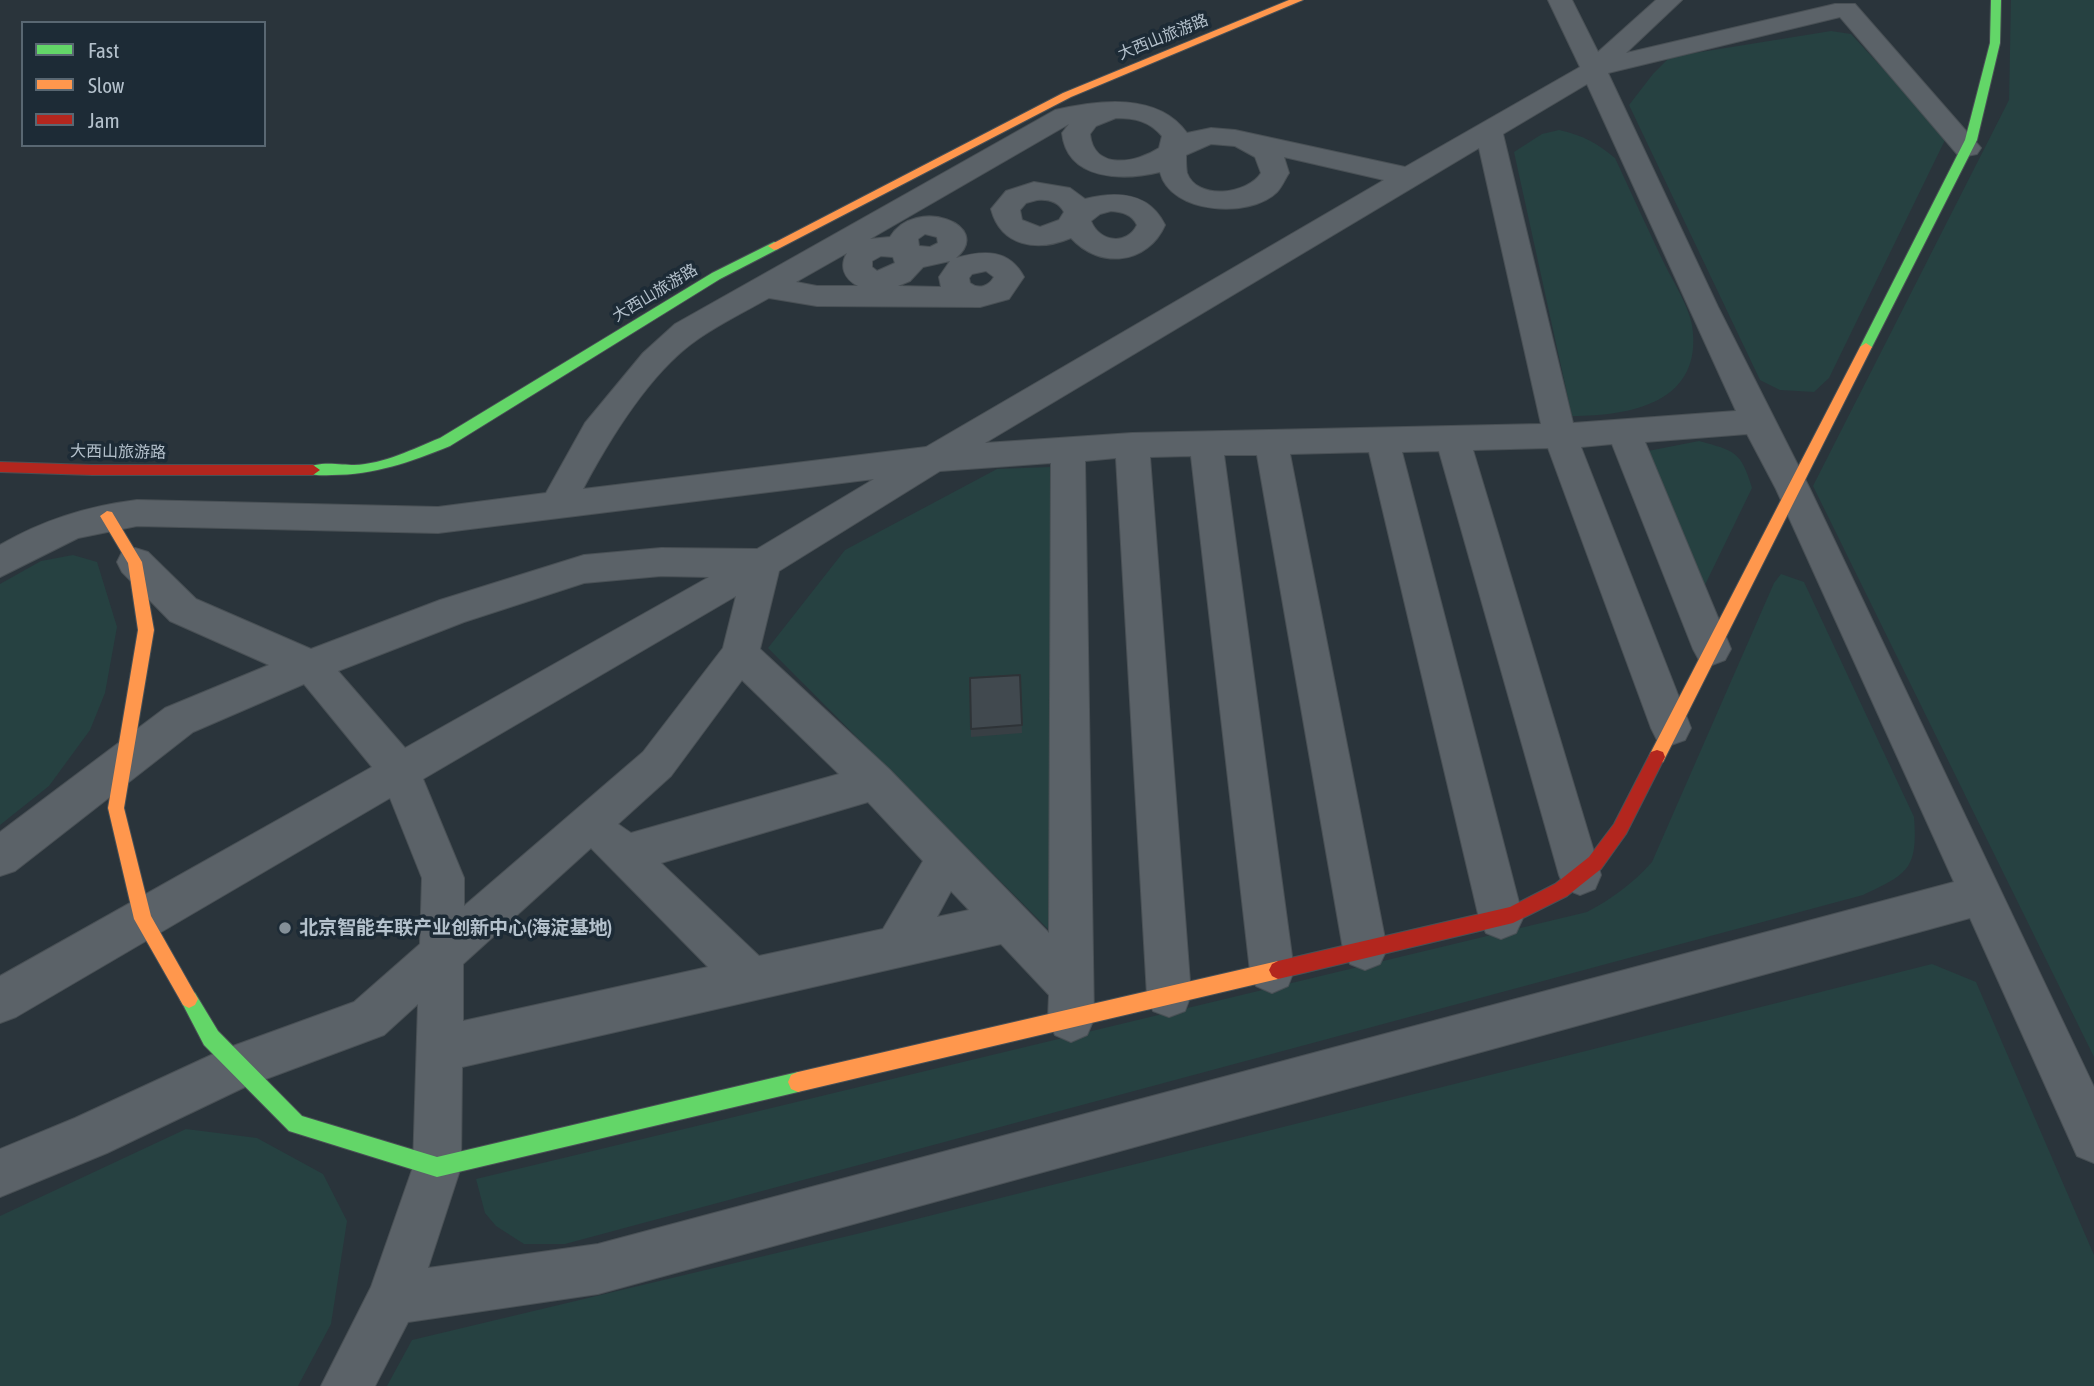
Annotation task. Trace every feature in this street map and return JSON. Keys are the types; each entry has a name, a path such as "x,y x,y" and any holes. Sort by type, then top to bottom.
{"street":[{"name":"大西山旅游路","path":"0,467 92,470 358,470 401,460 445,442 716,276 1055,101 1298,0"},
{"path":"1560,0 1755,421 1793,489 2094,1139"},
{"path":"0,1001 763,563 930,459 1594,69 1670,0"},
{"path":"135,562 146,629 116,808 144,919 211,1038 296,1124 437,1167 1071,1003 1169,995 1501,918 1561,890 1595,863 1620,830 1967,148 1995,43 1996,0"},
{"path":"1772,2 1804,9 1850,8"},
{"path":"1594,69 1850,8"},
{"path":"1850,8 1967,148"},
{"path":"1112,110 1088,118 1075,134 1075,143 1080,153 1090,161 1111,168 1136,170 1151,167 1196,139 1227,136 1410,177"},
{"path":"556,506 597,432 654,361 685,332 833,249 963,196 1064,116 1112,110 1140,111 1163,121 1175,136 1171,174 1191,193 1226,201 1259,194 1270,186 1275,176 1275,165 1269,155 1243,139"},
{"path":"1489,131 1560,436 1671,728"},
{"path":"963,196 1027,235 1051,236 1072,226 1076,219 1075,206 1064,195 1034,191 1009,202 1005,209 1009,224"},
{"path":"833,249 862,275 877,280 902,275 910,264 908,253"},
{"path":"765,287 817,296 980,297"},
{"path":"0,563 64,527 107,516 172,512 438,520 930,459 1132,445 1560,436 1755,421"},
{"path":"1624,432 1712,649"},
{"path":"1452,437 1580,875"},
{"path":"1381,438 1501,918"},
{"path":"1270,441 1365,949"},
{"path":"1206,443 1272,971"},
{"path":"1132,445 1169,995"},
{"path":"1068,449 1071,1003"},
{"path":"107,516 135,562 183,610 311,666 400,771 443,878 437,1167 393,1299 347,1386"},
{"path":"0,857 178,720 238,693 453,611 584,569 661,562 763,563"},
{"path":"0,1173 90,1136 238,1066 368,1019 442,957 657,764 740,654 763,563"},
{"path":"740,654 875,782 1009,922 1071,1003"},
{"path":"625,854 875,782"},
{"path":"592,823 752,980"},
{"path":"897,947 947,858"},
{"path":"393,1299 598,1269 1981,895"},
{"path":"440,1049 1009,922"}],"green space":[{"path":"2011,0 2094,0 2094,1057 1813,486 2009,100"},
{"path":"1831,31 1851,34 1938,128 1945,140 1829,378 1814,392 1780,390 1760,380 1629,105 1670,57"},
{"path":"1559,130 1589,140 1615,158 1690,317 1693,351 1687,372 1675,388 1640,408 1618,413 1572,416 1514,152 1542,134"},
{"path":"1699,441 1735,454 1744,466 1752,488 1703,589 1648,451"},
{"path":"1050,467 1050,931 768,648 845,550 997,469"},
{"path":"73,555 97,562 117,627 105,693 90,730 49,786 0,825 0,584 41,561"},
{"path":"1781,574 1804,582 1914,817 1914,848 1907,868 1878,888 1863,895 565,1244 524,1244 496,1226 485,1213 476,1179 1587,912 1622,890 1652,862 1774,583"},
{"path":"1932,964 1976,982 2094,1255 2094,1386 387,1386 412,1340 869,1231"},
{"path":"186,1129 257,1138 323,1174 347,1221 331,1324 298,1386 0,1386 0,1216"}],"building":[{"path":"1020,675 1022,725 971,729 970,678"}],"traffic: fast":[{"path":"1866,347 1971,140 1995,43 1996,0"},
{"path":"313,470 358,470 401,460 445,442 716,276 774,246"},
{"path":"189,999 211,1038 296,1124 437,1167 798,1082"}],"traffic: slow":[{"path":"774,246 1067,95 1298,0"},
{"path":"1657,757 1866,347"},
{"path":"107,516 135,562 146,630 116,808 143,919 189,999"},
{"path":"798,1082 1278,970"}],"traffic: jam":[{"path":"0,467 92,470 313,470"},
{"path":"1278,970 1513,915 1561,890 1595,863 1620,829 1657,757"}],"place":[{"name":"北京智能车联产业创新中心(海淀基地)","path":"285,928"}]}
